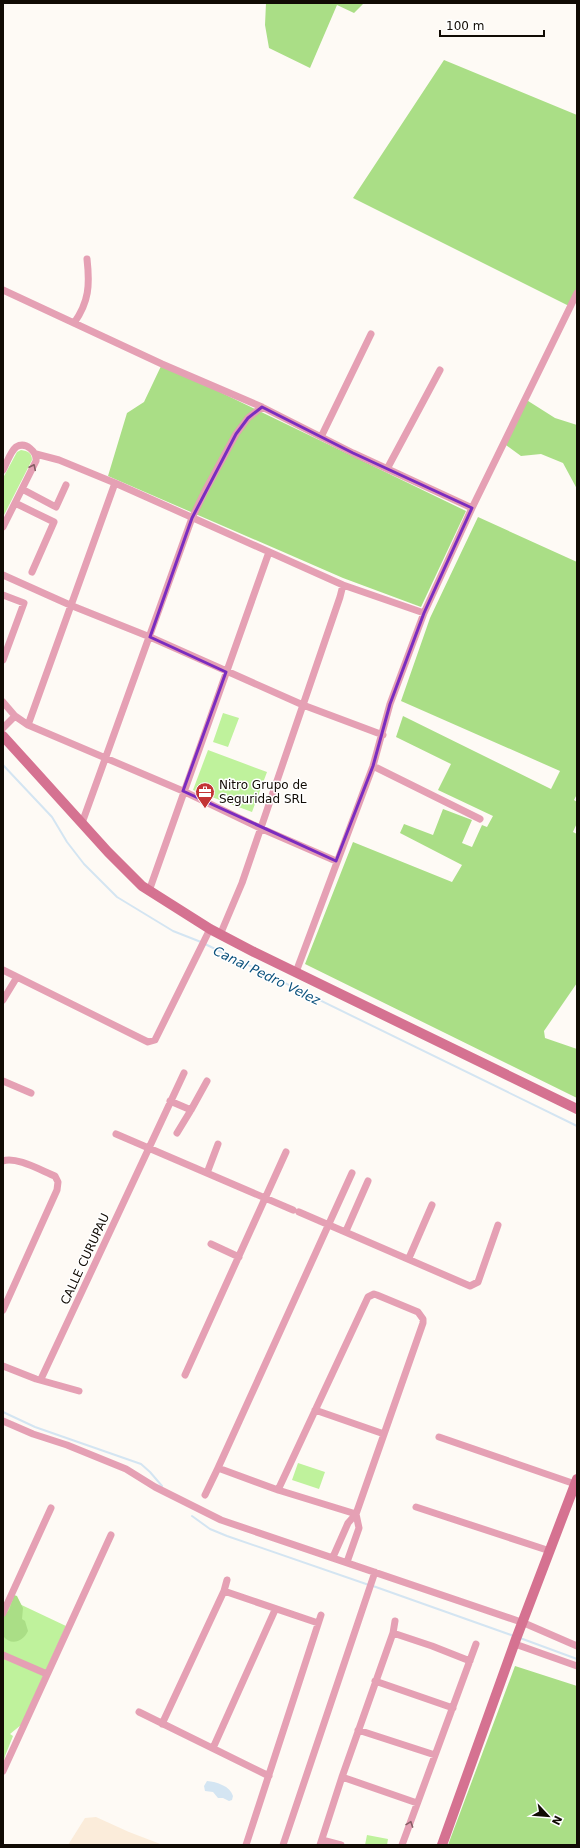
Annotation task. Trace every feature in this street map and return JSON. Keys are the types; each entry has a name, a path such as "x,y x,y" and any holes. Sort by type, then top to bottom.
{"street":[{"path":"74,323 86,302 89,274 87,260"},
{"path":"3,290 162,364 262,407 387,469 472,508"},
{"path":"296,972 336,860 373,766 383,735 390,704 424,613 472,508 577,293"},
{"path":"321,437 371,334"},
{"path":"387,469 440,370"},
{"path":"82,823 192,518 236,434 248,418 262,407"},
{"path":"3,470 13,451 19,446 24,446 34,451 36,454 59,460 115,483 343,585 424,613"},
{"path":"3,527 36,461 36,454"},
{"path":"28,725 115,483"},
{"path":"22,489 56,507 66,485"},
{"path":"15,502 54,522 32,572"},
{"path":"149,891 183,791 269,552"},
{"path":"3,575 70,605 150,637 303,705 383,735"},
{"path":"220,934 242,883 343,585"},
{"path":"3,595 24,603 3,660"},
{"path":"3,702 15,716 28,725 106,757 183,791 260,828 336,860"},
{"path":"3,728 15,716"},
{"path":"3,736 108,852 149,891 209,932 220,934 577,1109"},
{"path":"373,766 480,819"},
{"path":"3,970 148,1042 152,1042 155,1040 209,932"},
{"path":"3,1000 17,976"},
{"name":"CALLE CURUPAU","path":"41,1379 184,1073"},
{"path":"3,1081 31,1093"},
{"path":"176,1133 207,1081"},
{"path":"170,1101 191,1110"},
{"path":"116,1134 409,1258 470,1286 478,1282 498,1225"},
{"path":"207,1173 218,1144"},
{"path":"185,1374 286,1152"},
{"path":"3,1161 11,1159 55,1176 58,1182 57,1190 3,1310"},
{"path":"205,1495 352,1174"},
{"path":"346,1231 368,1181"},
{"path":"409,1258 432,1205"},
{"path":"211,1244 239,1257"},
{"path":"278,1490 368,1297 374,1294 378,1295 418,1312 426,1318 356,1514 348,1523 333,1557"},
{"path":"3,1366 79,1391"},
{"path":"315,1410 384,1434"},
{"path":"3,1421 33,1434 66,1445 126,1469 155,1487 221,1520 374,1572 519,1634 577,1666"},
{"path":"439,1437 576,1482 442,1845"},
{"path":"218,1468 278,1490 356,1514"},
{"path":"416,1507 550,1551"},
{"path":"3,1613 51,1508"},
{"path":"347,1562 359,1528 356,1514"},
{"path":"3,1771 111,1535"},
{"path":"283,1845 312,1753 373,1580 374,1572"},
{"path":"162,1724 224,1591 227,1580"},
{"path":"224,1591 276,1610 318,1623"},
{"path":"212,1748 276,1610"},
{"path":"246,1845 321,1615"},
{"path":"341,1845 321,1843 395,1621"},
{"path":"392,1633 432,1646 470,1662"},
{"path":"519,1634 577,1646"},
{"path":"402,1845 476,1644"},
{"path":"3,1655 47,1674"},
{"path":"375,1681 453,1708"},
{"path":"139,1712 269,1776"},
{"path":"358,1730 435,1755"},
{"path":"342,1777 417,1803"}],"highlighted area":[{"path":"262,407 353,453 472,508 424,613 390,704 373,766 336,861 183,791 226,672 150,637 192,518 236,434 248,418"}],"shaded area":[{"path":"96,1817 163,1845 68,1845 85,1818"}],"green space":[{"path":"266,3 363,4 354,13 337,5 310,68 269,48 265,25"},
{"path":"444,60 577,115 577,294 571,307 353,198"},
{"path":"162,364 466,511 421,607 343,578 108,476 127,413 144,402"},
{"path":"525,399 555,418 577,425 577,489 563,463 541,454 521,456 503,443"},
{"path":"21,450 29,453 32,460 3,517 3,478 17,452"},
{"path":"478,517 577,562 577,794 574,800 577,802 577,823 573,832 577,834 577,983 544,1031 545,1038 577,1049 577,1098 305,964 353,842 452,882 462,865 400,833 404,824 433,835 443,809 472,820 462,843 472,847 482,825 487,827 493,816 438,790 451,764 396,737 403,716 551,789 560,771 401,701 430,618"},
{"path":"223,713 239,718 228,747 213,742"},
{"path":"208,750 267,772 252,812 193,790"},
{"path":"298,1463 325,1472 319,1489 292,1480"},
{"path":"14,1595 17,1596 23,1608 22,1619 25,1621 28,1631 23,1638 13,1642 3,1636 3,1617 9,1610"},
{"path":"11,1600 66,1626 21,1725 10,1734 13,1736 5,1756 3,1768 3,1619"},
{"path":"515,1666 577,1686 577,1845 448,1845"},
{"path":"367,1835 388,1839 387,1845 365,1845"}],"water":[{"path":"207,1781 215,1782 226,1787 233,1796 232,1800 229,1801 223,1798 218,1798 213,1792 205,1791 204,1786"}],"waterway":[{"name":"Canal Pedro Velez","path":"3,765 52,817 67,842 84,864 117,897 173,931 201,942"},
{"name":"Canal Pedro Velez","path":"205,944 577,1126"},
{"path":"3,1412 35,1427 141,1464 162,1486"},
{"path":"192,1516 210,1529 227,1536 369,1585"},
{"path":"373,1586 514,1636"},
{"path":"520,1638 577,1659"}],"place":[{"name":"Nitro Grupo de Seguridad SRL","path":"205,809"}]}
